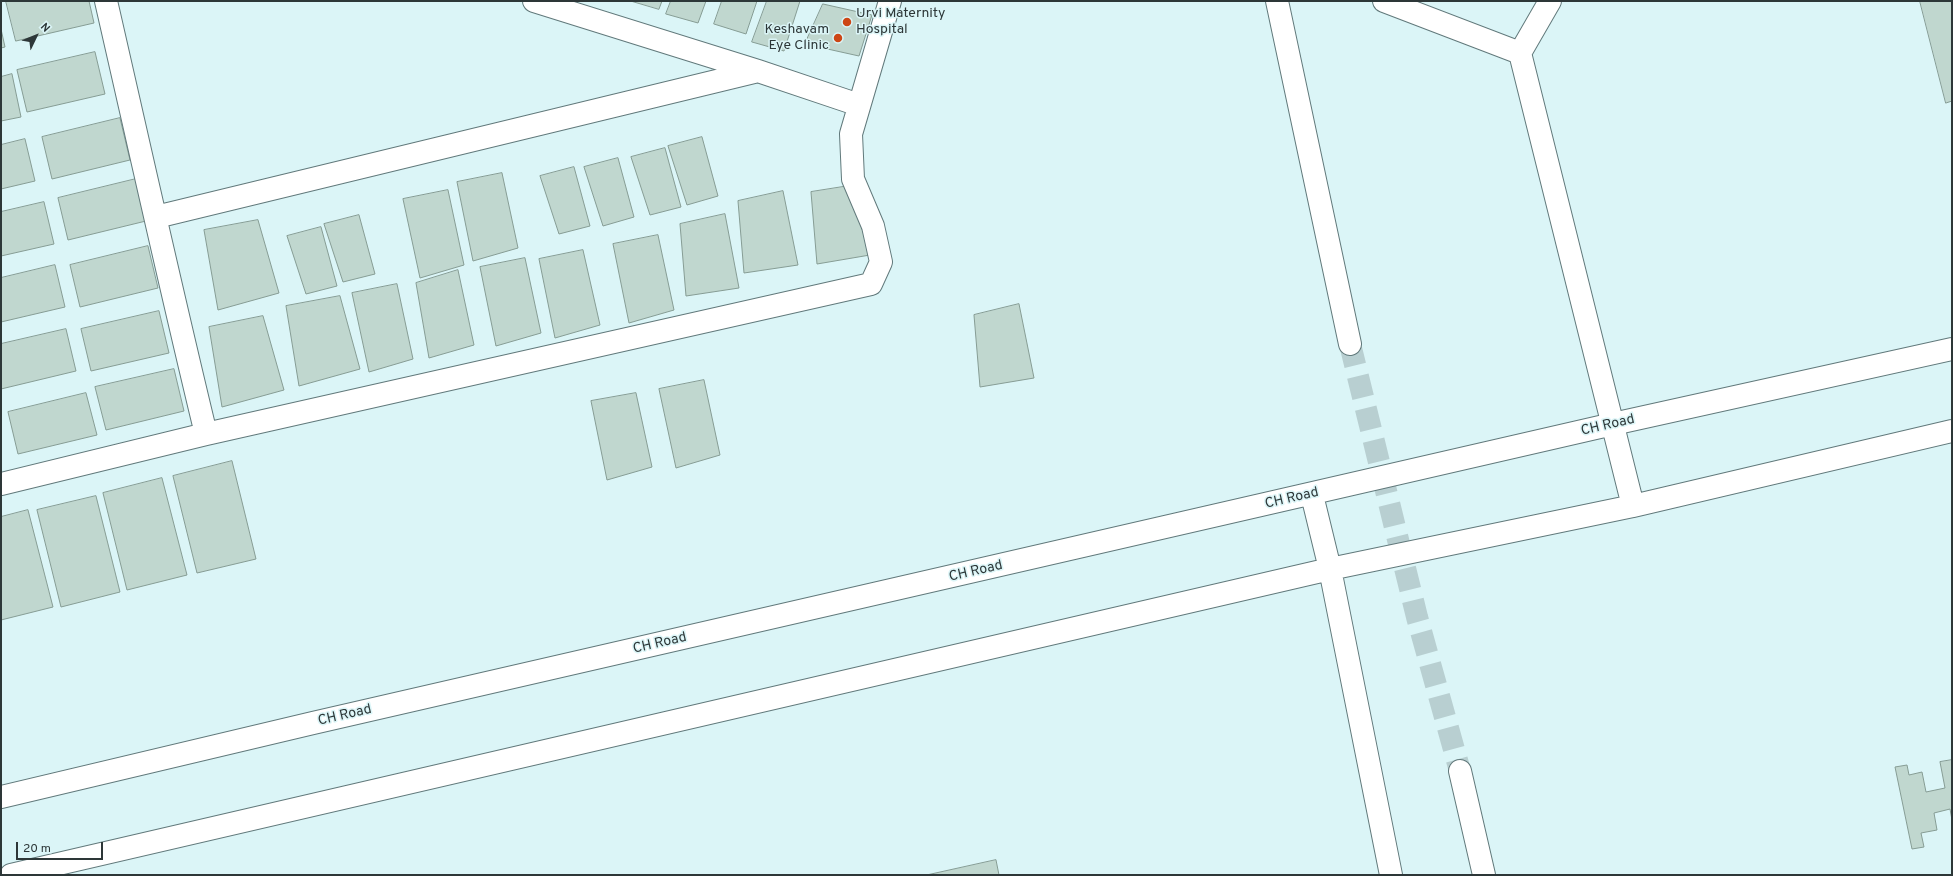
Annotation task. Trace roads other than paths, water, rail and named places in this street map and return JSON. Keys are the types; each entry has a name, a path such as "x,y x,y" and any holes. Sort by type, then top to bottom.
{"street":[{"path":"106,1 156,216 171,290 206,434"},
{"path":"534,1 758,71 859,105"},
{"path":"1,484 206,434 871,284 881,262 873,226 854,179 850,134 890,1"},
{"path":"1277,1 1350,344"},
{"path":"1384,1 1520,53"},
{"path":"1550,1 1520,53 1634,506"},
{"path":"156,216 758,71"},
{"name":"CH Road","path":"1,797 313,723 1312,495 1613,424 1952,349"},
{"path":"11,875 1330,569 1634,506 1952,431"},
{"path":"1312,495 1330,569 1391,875"},
{"path":"1460,771 1484,875"}],"tunnel":[{"path":"1350,344 1417,617 1460,771"}],"place":[{"name":"Urvi Maternity Hospital","path":"847,22"},
{"name":"Keshavam Eye Clinic","path":"838,38"}]}
